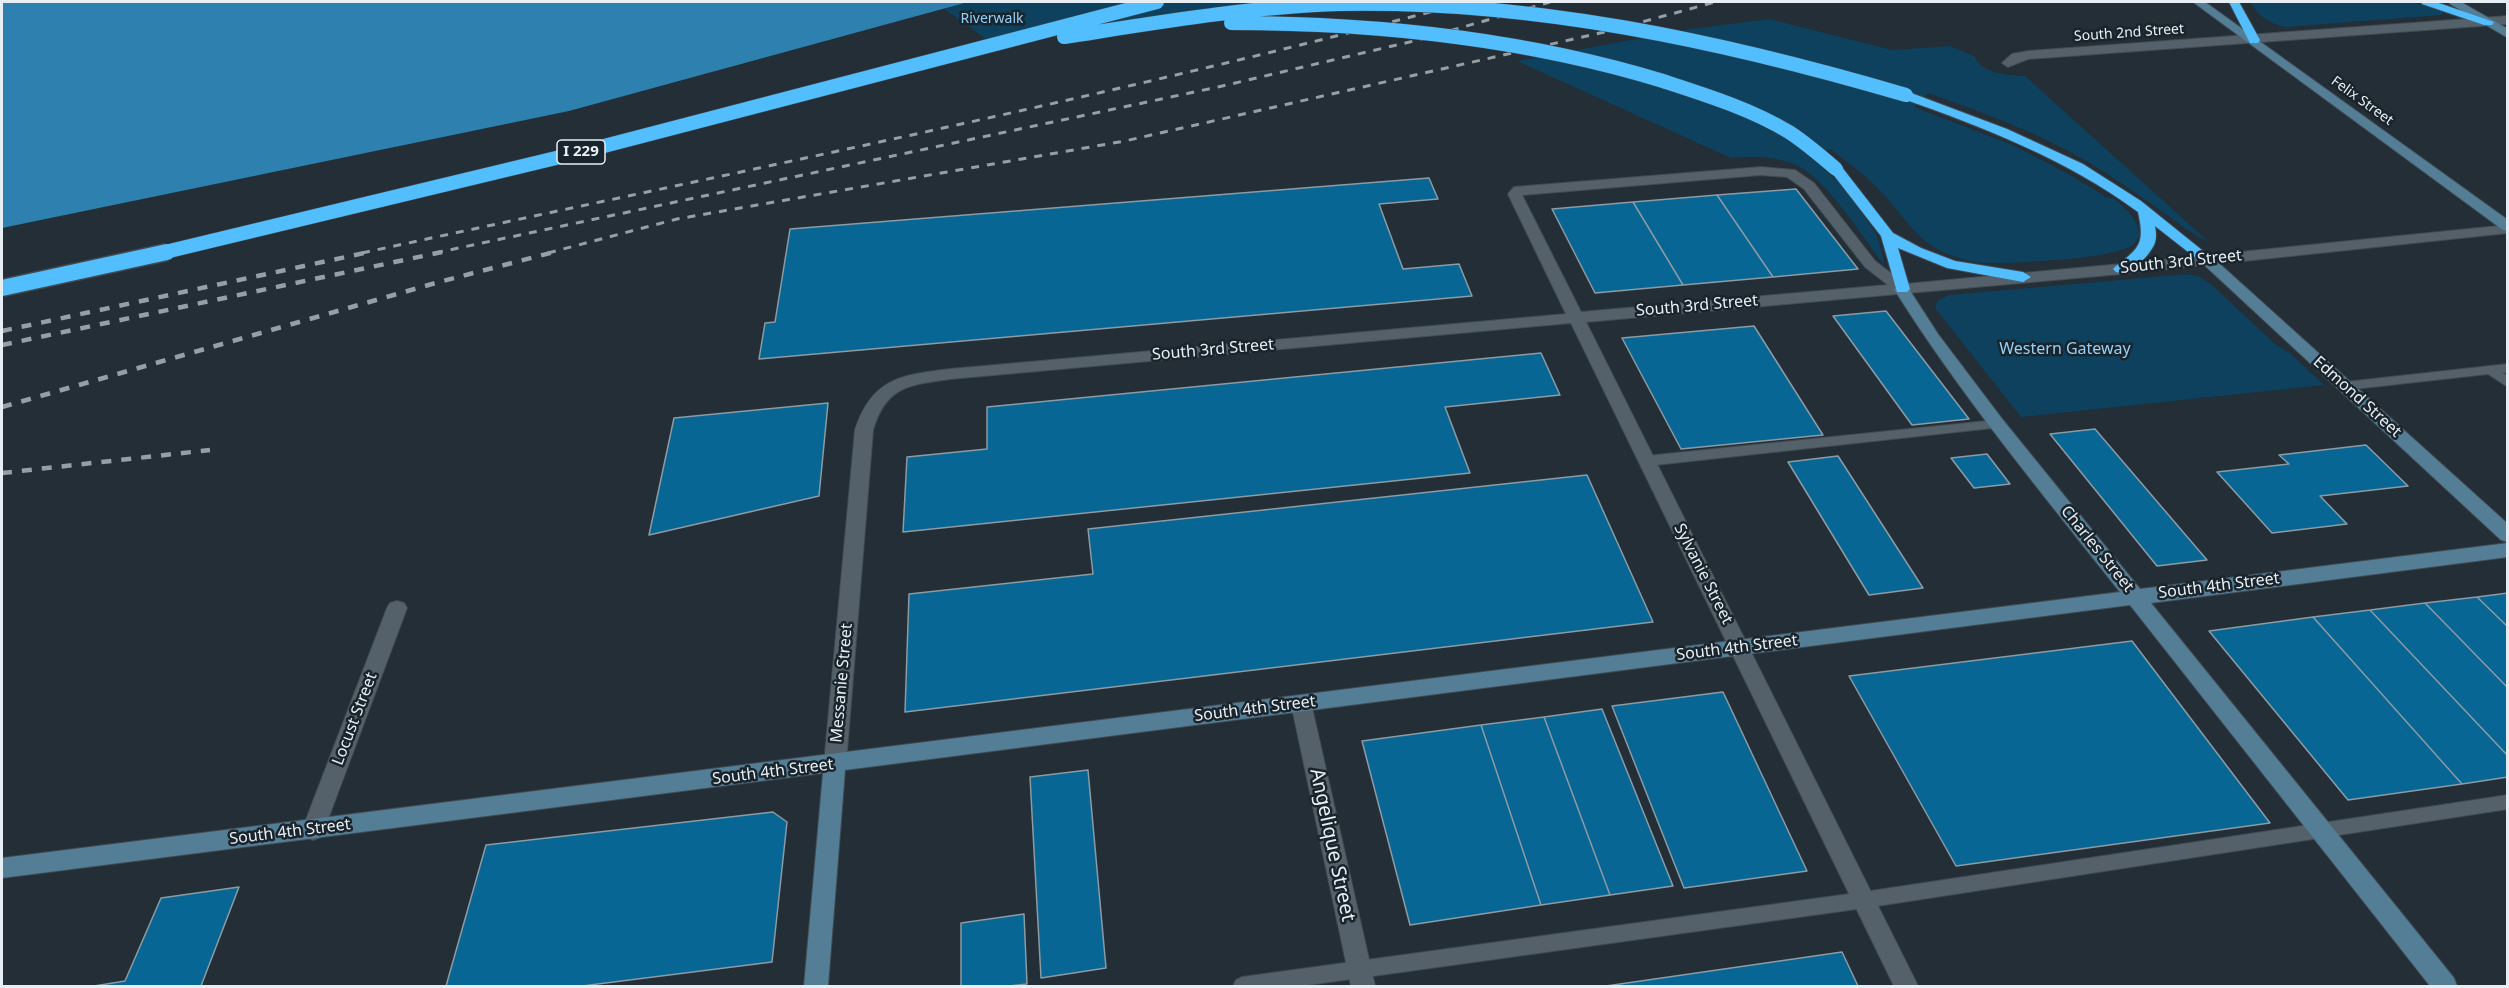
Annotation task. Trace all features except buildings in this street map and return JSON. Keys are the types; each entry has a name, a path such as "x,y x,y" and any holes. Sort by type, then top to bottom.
{"highway":[{"name":"I 229","path":"2,288 107,266 530,165 1153,2"},
{"name":"I 229","path":"2,288 109,266 544,162 1153,2"},
{"path":"2234,2 2254,40"},
{"path":"2426,2 2488,22"},
{"path":"979,49 1168,19 1254,10 1379,3 1440,5 1552,15 1651,29 1760,54 1906,95 1978,122 2061,158 2145,212 2206,259"},
{"path":"937,60 1057,36 1227,23 1323,23 1455,34 1565,52 1711,97 1756,116 1800,139 1836,170 1888,236 1902,289"},
{"path":"2121,269 2145,251 2151,232 2145,212"},
{"path":"1888,236 1916,251 1952,265 2023,277"}],"main road":[{"name":"Felix Street","path":"2198,2 2254,40 2508,228"},
{"path":"2454,2 2508,34"},
{"name":"Edmond Street","path":"2206,259 2508,535"},
{"name":"Charles Street","path":"1902,289 1932,337 1997,424 2445,987"},
{"name":"South 4th Street","path":"2,868 835,764 2508,549"},
{"name":"Messanie Street","path":"816,987 835,764"}],"street":[{"name":"South 2nd Street","path":"2008,63 2016,57 2028,55 2508,20"},
{"name":"Charles Street","path":"1515,194 1519,190 1761,171 1790,173 1809,186 1870,264 1902,289"},
{"name":"Sylvanie Street","path":"1515,194 1906,987"},
{"name":"South 3rd Street","path":"889,388 910,380 950,374 2121,269 2508,228"},
{"name":"Messanie Street","path":"835,764 864,430 873,403 889,388"},
{"name":"Locust Street","path":"313,830 397,608"},
{"name":"Angelique Street","path":"1301,703 1361,978"}],"lane":[{"path":"2345,386 2508,368"},
{"path":"2491,370 2508,383"},
{"path":"1646,461 1997,424"},
{"path":"1242,987 1361,978 2508,802"}],"green space":[{"name":"Riverwalk","path":"968,2 1330,2 1214,9 986,39 943,8"},
{"path":"2250,2 2413,2 2443,12 2442,15 2286,27 2265,19"},
{"path":"1769,19 1892,50 1950,46 1974,56 1983,67 1989,70 2025,76 2210,243 2069,151 2010,124 1928,93 1914,107 2015,146 2108,198 2113,198 2134,219 2139,233 2138,239 2133,245 2122,250 2085,257 1997,263 1964,259 1942,252 1923,239 1873,184 1830,149 1809,156 1836,180 1857,206 1877,235 1885,266 1834,198 1800,167 1792,163 1766,158 1731,158 1517,61 1691,29"},
{"name":"Western Gateway","path":"2188,274 2200,277 2213,286 2276,345 2290,353 2324,385 2021,417 1935,308 1938,300 1949,295"}],"shaded area":[{"path":"2,2 968,2 569,111 2,228"}],"railway":[{"path":"362,253 1055,103 1468,2"},
{"path":"435,253 1218,87 1418,40 1550,2"},
{"path":"548,253 677,219 1125,141 1609,31 1715,2"},
{"path":"2,331 369,252"},
{"path":"2,345 442,252"},
{"path":"2,407 439,282 554,252"},
{"path":"2,473 210,450"}]}
